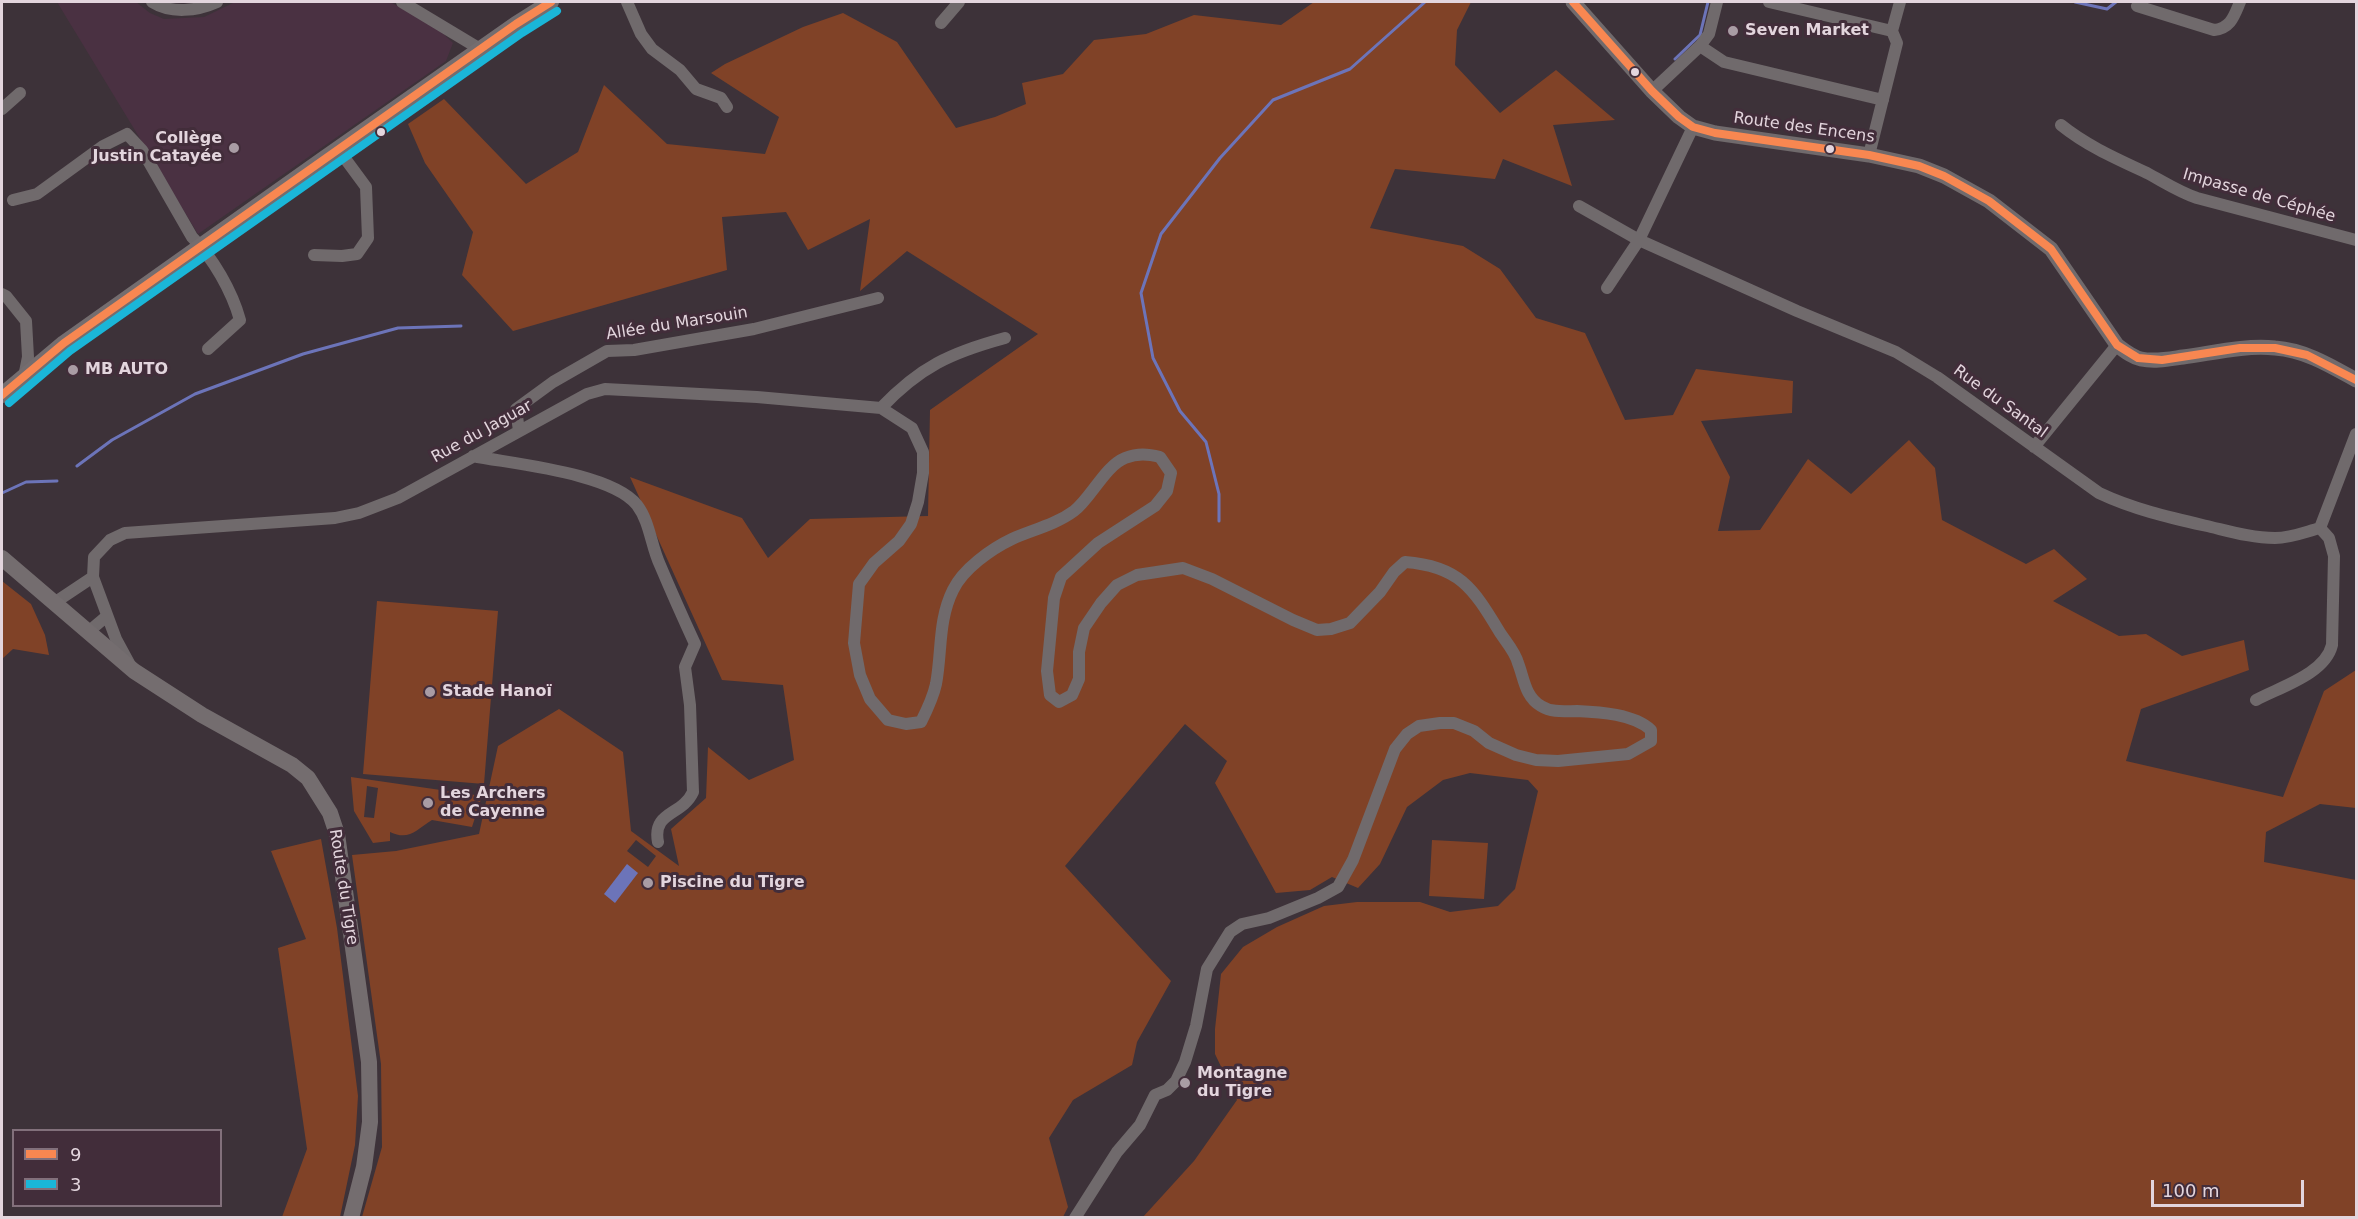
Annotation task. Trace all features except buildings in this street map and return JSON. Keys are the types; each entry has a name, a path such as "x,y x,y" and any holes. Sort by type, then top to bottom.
{"main road":[{"path":"2,395 64,343 480,49 551,2"},
{"name":"Route du Tigre","path":"6,563 134,671 202,715 292,765 308,778 330,813 337,834 369,1062 370,1122 364,1167 351,1218"}],"street":[{"path":"153,2 160,6 177,9 202,9 217,2"},
{"path":"402,2 480,49"},
{"path":"627,2 641,34 652,49 680,70 696,88 721,98 727,107"},
{"path":"941,23 959,2"},
{"path":"1652,91 1700,46 1709,34 1717,2"},
{"path":"1769,2 1892,31"},
{"path":"1869,155 1897,44 1892,31 1899,2"},
{"path":"2137,6 2214,30 2224,29 2232,21 2240,2"},
{"name":"Route des Encens","path":"1580,4 1652,91 1693,127 1715,133 1869,155 1919,166 1944,176 1989,201 2051,249 2117,345 2129,354 2150,360 2253,348 2290,350 2320,361 2356,380"},
{"path":"1700,46 1724,62 1883,100"},
{"path":"2,109 20,93"},
{"name":"Impasse de Céphée","path":"2061,125 2079,140 2154,177 2175,190 2197,198 2356,240"},
{"path":"1607,288 1639,240 1693,127"},
{"path":"12,200 37,194 103,146 127,134 142,150 192,237 201,247 236,303 240,320 208,349"},
{"path":"314,255 357,254 368,238 366,187 338,149"},
{"name":"Rue du Santal","path":"1579,206 1639,240 1896,352 1937,377 2099,493 2122,504 2153,514 2249,536 2292,537 2320,528"},
{"path":"2,294 26,321 28,357 24,377"},
{"name":"Allée du Marsouin","path":"519,431 516,409 553,382 607,351 634,350 754,329 878,298"},
{"path":"881,408 906,384 949,355 1005,338"},
{"path":"2034,447 2117,345"},
{"name":"Rue du Jaguar","path":"93,577 94,556 110,540 125,533 335,518 351,515 398,498 600,389 757,397 881,408 912,428 923,452 923,473 911,524 874,563 859,584 854,643 860,675 870,699 888,720 906,724 921,722 936,685 945,607 955,586 970,569 989,553 1010,540 1056,522 1075,510 1107,473 1123,459 1145,453 1160,458 1171,473 1167,491 1155,506 1098,543 1061,578 1054,598 1047,671 1050,695 1059,702 1072,695 1079,679 1079,652 1084,628 1117,585 1137,575 1184,568 1222,583 1317,630 1350,622 1380,592 1394,572 1405,562 1428,564 1443,569 1476,593 1518,660 1526,690 1540,706 1554,711 1621,716 1644,723 1651,730 1651,741 1628,754 1558,761 1536,760 1516,755 1489,743 1474,731 1454,723 1419,726 1407,734 1395,749 1353,860 1338,887 1318,898 1269,918 1242,924 1230,932 1208,969 1196,1026 1185,1062 1176,1081 1167,1090 1155,1095 1140,1125 1117,1152 1075,1218"},
{"path":"2256,700 2304,675 2330,653 2334,556 2329,538 2320,528 2356,436"},
{"path":"473,456 589,480 620,492 636,504 642,513 658,563 695,644 685,667 690,705 693,792 689,801 663,818 657,825 658,842"},
{"path":"54,603 93,577 116,639 134,671"},
{"path":"88,632 107,616"}],"shaded area":[{"name":"Collège Justin Catayée","path":"57,2 136,2 150,13 164,19 204,17 235,2 390,2 435,26 453,43 446,61 198,234"},
{"path":"1314,2 1471,2 1457,30 1455,65 1500,113 1556,70 1615,120 1553,125 1572,186 1503,159 1495,179 1395,169 1370,228 1463,246 1500,269 1536,318 1585,333 1625,420 1673,415 1696,369 1793,381 1792,413 1701,421 1730,477 1718,531 1760,530 1808,459 1851,494 1909,440 1935,468 1942,520 2026,564 2054,549 2087,579 2053,601 2119,636 2146,634 2182,656 2244,640 2249,670 2141,709 2126,761 2283,797 2324,691 2356,670 2356,808 2320,804 2266,832 2264,862 2356,880 2356,1217 1143,1217 1194,1161 1237,1100 1215,1054 1215,1029 1221,974 1243,947 1277,927 1324,906 1357,902 1420,902 1450,912 1498,906 1515,889 1538,791 1528,780 1470,773 1443,780 1407,807 1380,864 1358,888 1332,877 1310,890 1276,893 1215,783 1227,761 1185,724 1065,866 1171,981 1137,1042 1132,1065 1073,1100 1049,1138 1068,1207 1063,1217 362,1217 382,1147 381,1064 352,855 396,851 479,834 498,746 559,709 623,752 631,831 679,866 671,829 706,798 708,747 749,780 794,760 783,685 722,680 630,477 742,518 768,558 810,519 928,516 930,410 1038,334 907,251 860,291 870,219 808,250 786,212 722,217 727,270 513,331 462,275 473,232 425,163 408,124 444,99 526,184 578,152 604,85 667,144 765,154 779,117 711,73 803,27 843,13 897,42 956,128 995,117 1026,104 1022,83 1063,74 1094,40 1146,34 1194,15 1281,25","holes":["636,840 656,856 648,867 627,851"]},
{"path":"2,581 31,604 45,635 49,655 13,649 2,659"},
{"name":"Stade Hanoï","path":"377,601 498,611 484,784 363,774"},
{"name":"Les Archers de Cayenne","path":"351,777 482,796 472,827 432,820 407,835 390,832 390,841 373,843 354,811","holes":["367,786 378,788 374,818 364,817"]},
{"path":"321,839 337,928 358,1096 355,1145 340,1217 282,1217 307,1149 278,948 306,939 271,851"},
{"path":"1432,840 1488,843 1484,899 1429,896"}],"water":[{"path":"627,864 638,873 615,903 604,894"}],"waterway":[{"path":"1219,521 1219,494 1206,442 1180,411 1153,358 1141,293 1161,234 1220,158 1273,100 1350,69 1425,2"},
{"path":"1675,59 1700,35 1708,2"},
{"path":"2075,2 2107,9 2116,2"},
{"path":"77,466 112,440 195,394 303,354 398,328 461,326"},
{"path":"2,493 26,482 57,481"}],"transit line":[{"name":"9","path":"2,395 64,343 516,24 551,2"},
{"name":"9","path":"1573,2 1652,91 1693,127 1715,133 1869,155 1919,166 1944,176 1989,201 2051,249 2117,345 2138,358 2162,360 2240,348 2275,348 2307,355 2356,380"},
{"name":"3","path":"9,403 70,351 522,33 557,11"}],"place":[{"name":"Seven Market","path":"1733,31"},
{"name":"Collège Justin Catayée","path":"234,148"},
{"name":"MB AUTO","path":"73,370"},
{"name":"Stade Hanoï","path":"430,692"},
{"name":"Les Archers de Cayenne","path":"428,803"},
{"name":"Piscine du Tigre","path":"648,883"},
{"name":"Montagne du Tigre","path":"1185,1083"}]}
